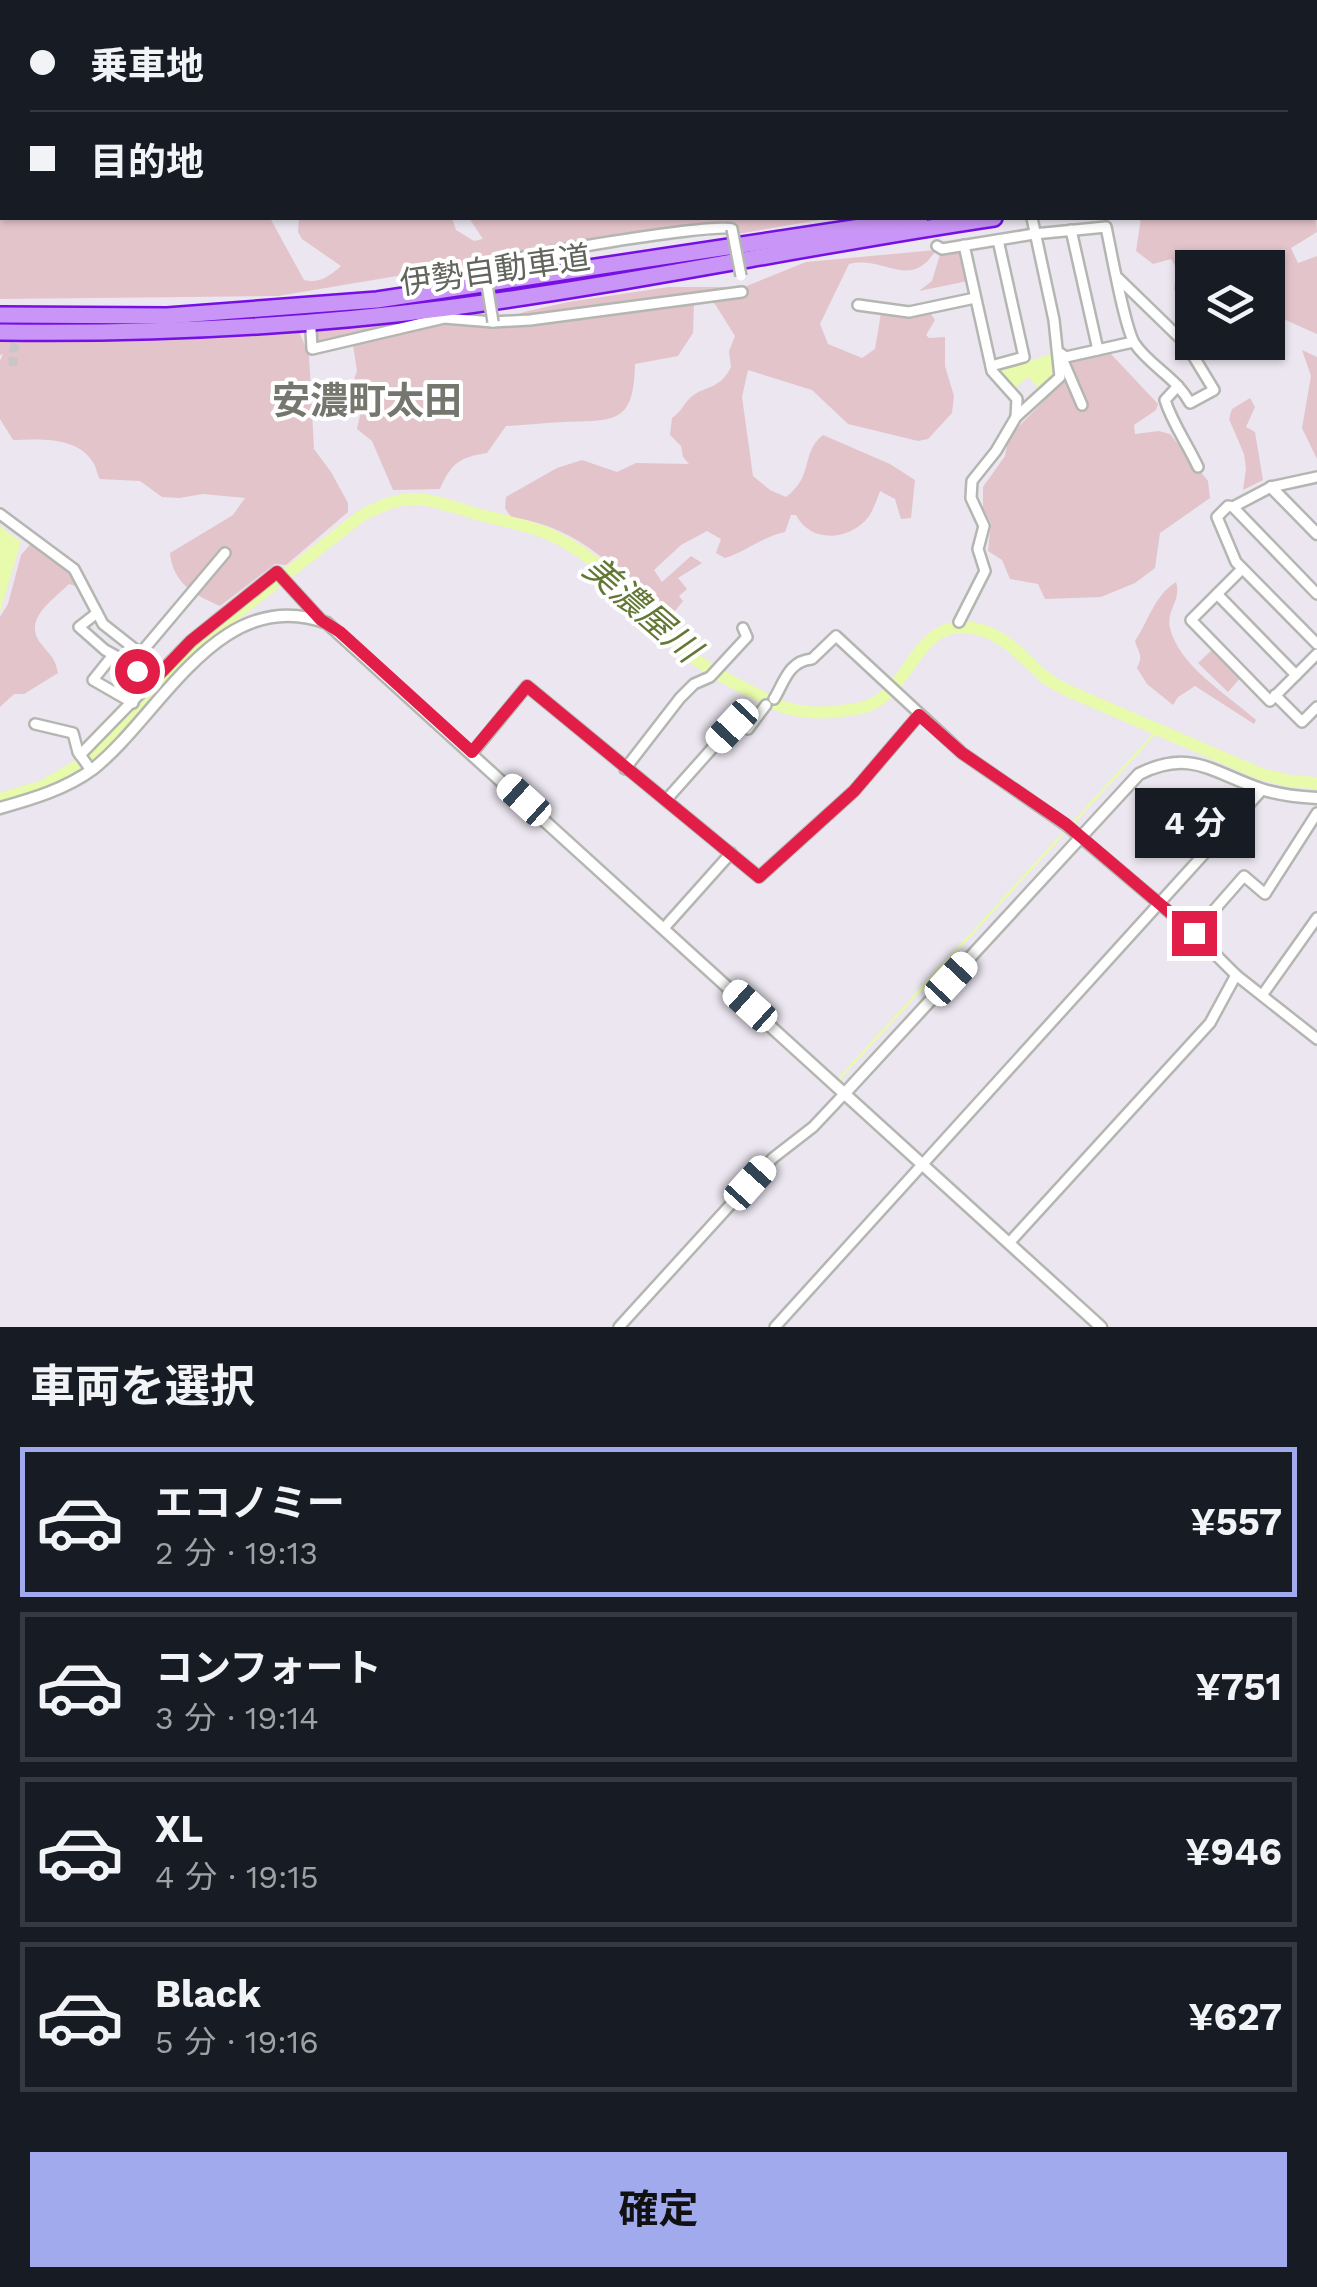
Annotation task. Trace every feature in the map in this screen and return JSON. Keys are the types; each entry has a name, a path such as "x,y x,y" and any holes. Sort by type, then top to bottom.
{"highway":[{"name":"伊勢自動車道","path":"0,315 167,316 377,300 907,220"},
{"name":"伊勢自動車道","path":"0,332 265,327 444,308 982,220"}],"street":[{"path":"960,622 985,572 978,550 984,526 971,498 971,484 1016,417 1060,377 1059,351 1032,220"},
{"path":"493,322 484,266 727,226 732,229 741,276"},
{"path":"937,246 942,249 1034,234 1106,228 1133,342 1190,402 1214,390 1186,344 1118,278"},
{"path":"1071,230 1098,350"},
{"path":"991,366 1024,356 998,240"},
{"path":"964,246 991,366 999,382 1018,399 1016,417"},
{"path":"311,330 312,349 444,318 493,322 742,292"},
{"path":"858,304 908,312 976,298"},
{"path":"1059,351 1066,357 1133,342"},
{"path":"1059,351 1082,405"},
{"path":"1178,386 1165,400 1175,428 1198,467"},
{"path":"1317,477 1271,487 1228,506 1216,518 1233,558 1317,644"},
{"path":"1271,487 1317,534"},
{"path":"1233,507 1317,594"},
{"path":"0,514 74,569 102,624 140,654"},
{"path":"136,667 134,661 225,553"},
{"path":"1242,568 1191,620 1270,701 1317,654"},
{"path":"81,756 191,641 277,572 321,620 340,632 1101,1327"},
{"path":"1216,594 1296,675"},
{"path":"97,614 79,627 86,636 136,667 151,683"},
{"path":"0,808 40,796 90,768 183,673 242,626 260,618 285,616 321,620"},
{"path":"625,768 680,698 694,684 710,678 746,637 744,628"},
{"path":"666,799 732,726 739,724 748,729 770,702 784,675 804,660 812,659 836,636 962,753 1049,812 1317,1039"},
{"path":"112,655 93,680 133,704"},
{"path":"472,752 527,686 759,877 854,791 919,715"},
{"path":"1275,695 1302,722 1317,707"},
{"path":"35,724 73,732 81,756 90,768"},
{"path":"620,1327 773,1158 813,1128 1139,774 1164,762 1192,763 1262,790 1317,798"},
{"path":"775,1327 1262,790"},
{"path":"1194,933 1244,876 1266,894 1317,813"},
{"path":"664,928 731,853"},
{"path":"1263,994 1317,918"},
{"path":"1009,1243 1210,1023 1236,974"}],"shaded area":[{"path":"0,220 271,220 304,280 315,281 341,266 302,239 299,220 453,220 456,230 474,241 483,239 470,220 819,220 738,234 725,221 278,296 0,299"},
{"path":"1141,220 1316,220 1317,232 1291,248 1298,263 1317,256 1317,334 1285,320 1285,250 1175,250 1175,266 1171,259 1153,264 1136,251"},
{"path":"936,250 926,262 907,271 849,264 820,324 828,344 862,358 875,349 881,313 912,315 929,311 935,320 926,335 945,337 945,366 954,396 952,413 928,439 918,441 848,424 812,390 748,370 742,397 753,476 770,490 786,497 795,489 812,449 823,435 890,464 915,480 911,518 901,519 895,499 880,491 865,521 838,535 819,534 791,515 785,532 725,558 716,553 721,539 707,531 681,545 654,570 662,582 691,556 702,563 678,578 687,589 679,596 683,601 667,621 615,569 579,541 511,517 505,508 506,497 557,468 582,460 617,472 636,463 689,464 681,446 670,435 672,418 695,394 722,380 731,367 729,351 735,336 715,304 705,299 694,303 693,333 678,356 635,364 630,399 618,415 596,421 506,426 487,453 463,459 453,467 440,489 393,490 372,441 357,429 361,411 353,382 357,371 352,338 318,345 316,329 414,317 489,326 524,312 568,302 669,287 744,287 806,262"},
{"path":"957,250 968,281 919,291 932,281 941,251"},
{"path":"299,331 309,356 314,449 348,503 348,512 286,565 275,564 220,606 194,593 181,580 170,553 233,515 245,498 203,494 162,497 140,481 100,479 94,464 79,448 58,441 13,440 0,419 0,339 177,338"},
{"path":"1302,350 1317,357 1317,459 1302,428 1311,376"},
{"path":"1110,353 1158,404 1156,410 1134,425 1135,434 1170,434 1208,481 1210,498 1160,533 1155,568 1135,583 1101,597 1045,599 1038,584 1010,579 1002,560 988,551 991,523 983,508 983,487 1005,456 1009,436 1068,377 1073,359"},
{"path":"1051,354 1053,376 1040,389 1028,377 1016,387 999,371"},
{"path":"1250,398 1255,407 1246,427 1255,432 1263,480 1243,490 1244,454 1229,419 1232,409"},
{"path":"0,526 21,542 0,612"},
{"path":"35,539 78,578 78,587 69,584 47,604 35,627 36,636 54,660 58,673 24,694 14,694 0,707 0,617 8,604 21,555"},
{"path":"1176,582 1177,594 1169,622 1175,642 1194,667 1256,720 1254,724 1195,686 1173,705 1147,684 1137,668 1140,656 1135,641 1157,601"},
{"path":"1214,648 1242,676 1228,692 1198,663"}],"waterway":[{"name":"美濃屋川","path":"0,799 43,786 81,764 116,734 196,645 361,516 393,502 418,499 528,527 577,549 612,577 694,658 786,708 822,712 871,705 899,680 929,641 955,627 973,628 1002,640 1054,684 1069,691 1261,774 1317,783"},
{"path":"837,1081 1158,730"}],"tunnel":[{"path":"13,366 13,351 33,303"}],"district":[{"name":"安濃町太田","path":"367,401"}],"route":[{"path":"137,671 151,683 191,641 277,572 321,620 340,632 472,752 527,686 759,877 854,791 919,715 962,753 1066,824 1194,933"}]}
